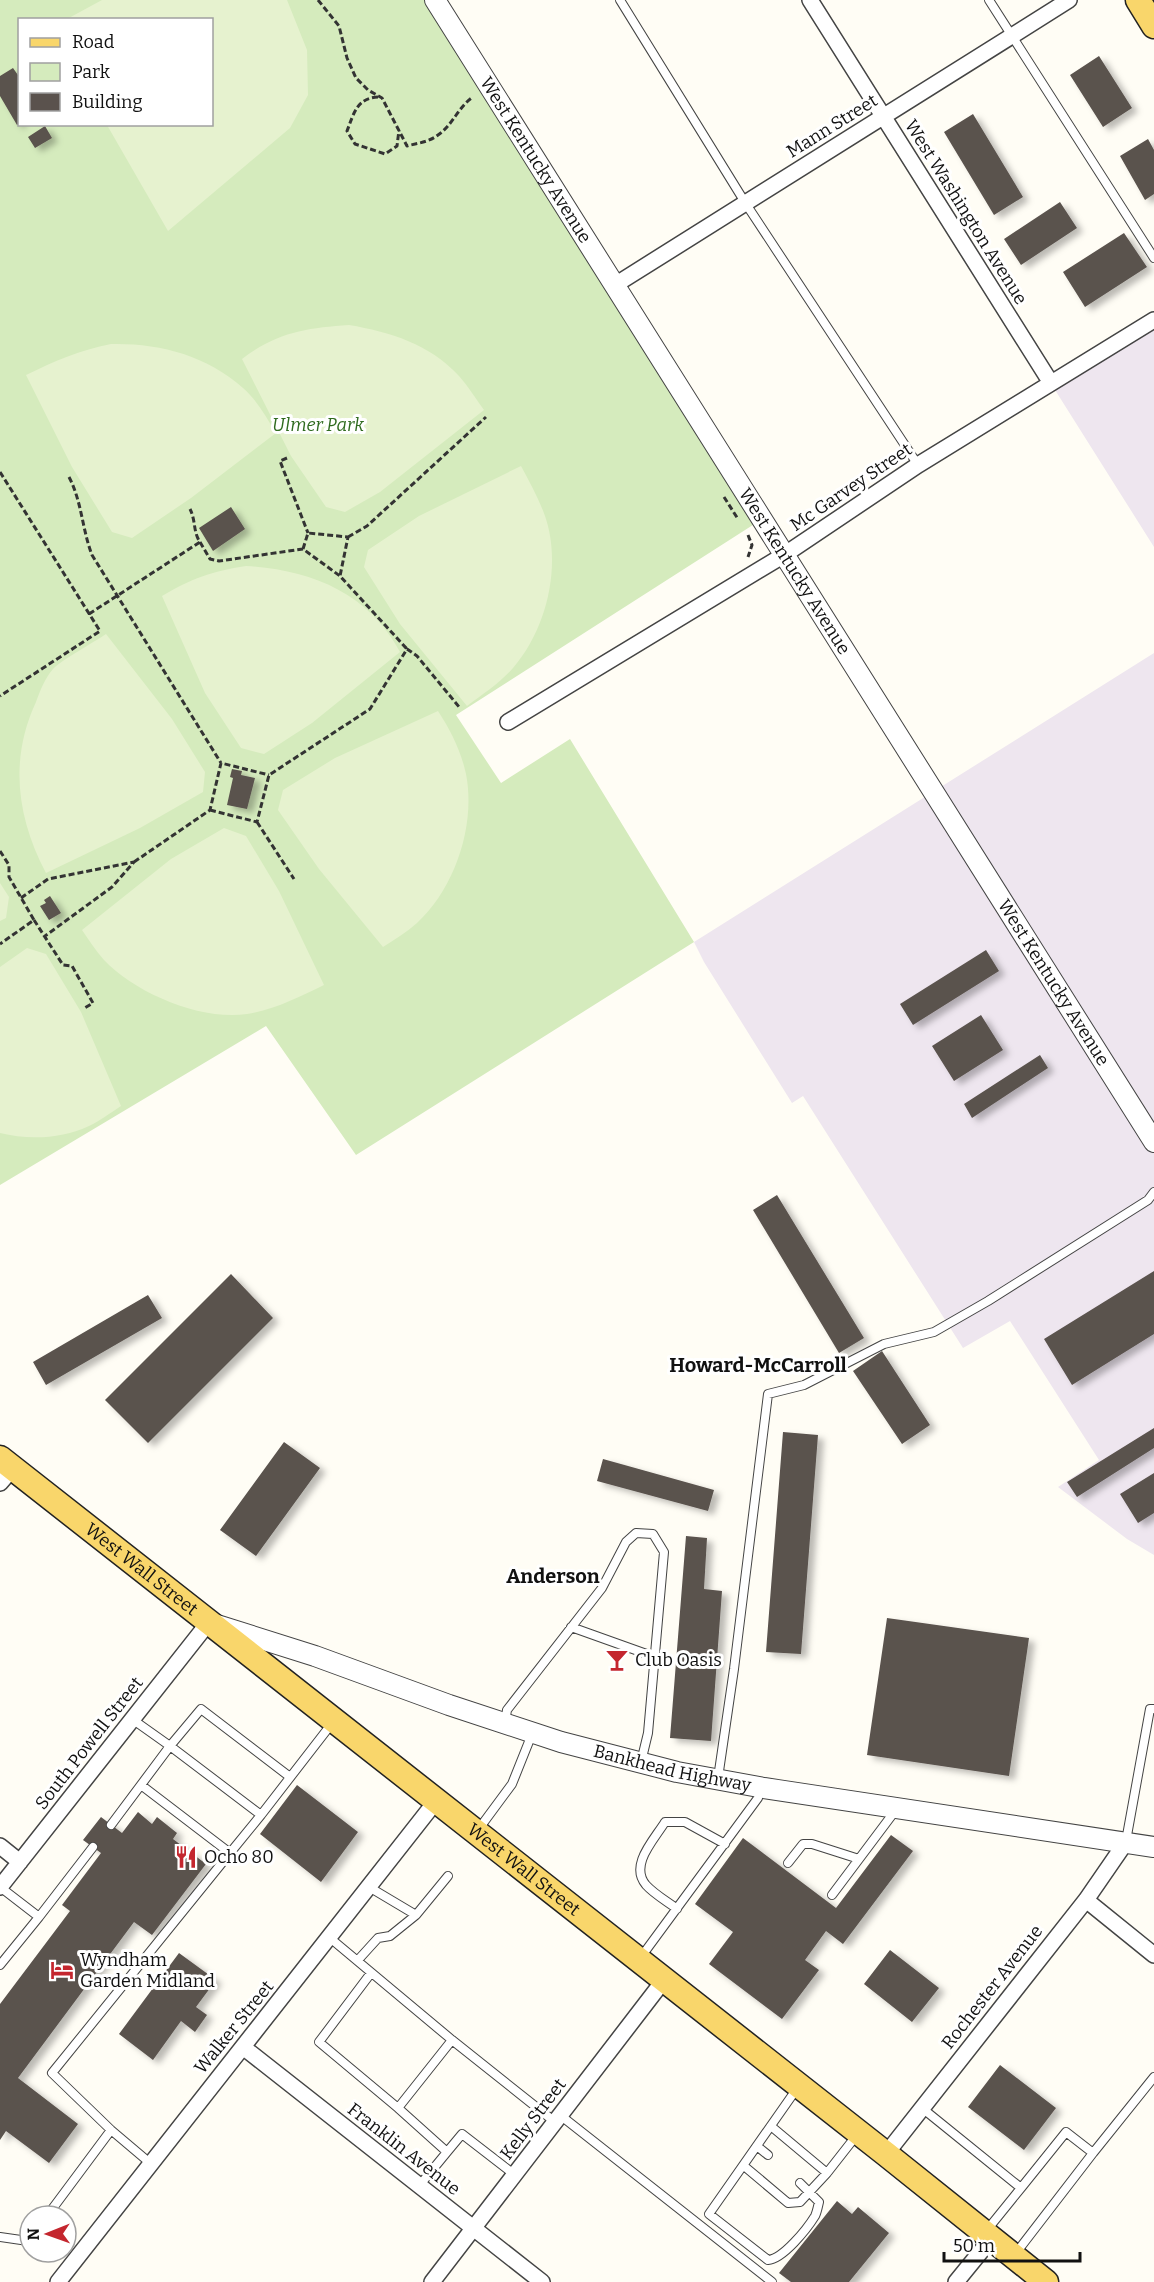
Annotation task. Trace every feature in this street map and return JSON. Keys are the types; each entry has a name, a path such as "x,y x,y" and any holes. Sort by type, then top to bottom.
{"main road":[{"path":"1138,0 1154,26"},
{"name":"West Wall Street","path":"4,1470 208,1622 1046,2282"}],"street":[{"name":"West Kentucky Avenue","path":"435,0 1154,1142"},
{"name":"West Washington Avenue","path":"810,0 1051,383"},
{"name":"Mann Street","path":"615,285 1069,0"},
{"name":"Mc Garvey Street","path":"508,722 784,555 918,465 1154,320"},
{"name":"Bankhead Highway","path":"208,1622 315,1656 533,1733 641,1762 760,1787 1154,1847"},
{"name":"South Powell Street","path":"0,1887 208,1622"},
{"name":"Walker Street","path":"63,2280 150,2163 436,1801"},
{"name":"Rochester Avenue","path":"886,2154 1086,1900 1126,1842"},
{"path":"0,1846 20,1862"},
{"path":"1086,1900 1154,1954"},
{"name":"Kelly Street","path":"432,2282 664,1980"},
{"name":"Franklin Avenue","path":"243,2047 542,2282"},
{"path":"956,2282 988,2236"}],"lane":[{"path":"620,0 746,204 918,465"},
{"path":"989,0 1154,258"},
{"path":"717,1779 734,1669 768,1394 804,1385 884,1344 934,1332 988,1301 1148,1200 1154,1192"},
{"path":"505,1723 507,1710 602,1588 626,1542 636,1533 654,1534 664,1552 648,1733 641,1762"},
{"path":"571,1627 655,1657"},
{"path":"111,1825 170,1746 201,1709 290,1777"},
{"path":"1126,1842 1150,1709 1154,1709"},
{"path":"132,1719 261,1815"},
{"path":"150,2163 111,2130 52,2073 261,1815 333,1721"},
{"path":"477,1833 512,1784 533,1733"},
{"path":"141,1785 230,1853"},
{"path":"639,1961 758,1798 760,1787"},
{"path":"832,1894 898,1807"},
{"path":"677,1909 647,1886 641,1875 640,1862 665,1822 686,1822 724,1844"},
{"path":"788,1863 803,1844 812,1844 859,1859"},
{"path":"0,1965 93,1847"},
{"path":"358,1960 378,1938 390,1936 416,1916 448,1876"},
{"path":"0,1887 39,1917"},
{"path":"369,1887 416,1916"},
{"path":"330,1938 452,2040 700,2225 772,2282"},
{"path":"370,1972 319,2042 447,2152"},
{"path":"398,2108 452,2040"},
{"path":"1014,2256 1154,2077"},
{"path":"700,2225 758,2147 799,2086"},
{"path":"922,2108 1021,2188"},
{"path":"772,2127 828,2173"},
{"path":"56,2204 111,2130"},
{"path":"988,2236 1021,2188 1066,2132 1093,2153"},
{"path":"744,2166 788,2203 800,2202 828,2173 859,2133"},
{"path":"419,2186 462,2134 515,2175"},
{"path":"758,2147 768,2156"},
{"path":"759,2272 768,2260 786,2252 816,2214 819,2202 800,2183"},
{"path":"709,2214 768,2260"},
{"path":"0,2237 18,2240"}],"path":[{"path":"318,0 339,26 347,58 356,78 363,87 380,97 407,146 434,138 446,129 466,101 489,86"},
{"path":"380,97 369,97 358,104 348,131 355,144 385,154 397,146 399,130"},
{"path":"308,532 348,537 367,526 486,417"},
{"path":"287,458 280,461 308,532 303,549"},
{"path":"0,472 100,631 0,696"},
{"path":"69,477 81,506 84,528 92,555 221,763 269,775"},
{"path":"190,509 195,520 195,534 210,559 219,561 303,549 339,576 407,650 417,656 460,708"},
{"path":"339,576 348,537"},
{"path":"89,615 200,542"},
{"path":"257,822 269,775 370,709 407,650"},
{"path":"45,936 112,887 134,862 210,810 221,763"},
{"path":"210,810 257,822 294,879"},
{"path":"0,851 9,865 9,878 34,920 63,965 72,966 93,1003 83,1009"},
{"path":"21,898 48,879 134,862"},
{"path":"0,944 34,920"}],"shaded area":[{"path":"1154,316 1154,547 1050,382"},
{"path":"1154,653 1154,1555 1127,1539 1058,1487 1099,1460 1010,1321 963,1348 803,1096 792,1103 704,962 694,942"}],"green space":[{"name":"Ulmer Park","path":"0,0 427,0 756,523 456,715 501,783 570,739 694,942 356,1155 266,1026 0,1185"},
{"path":"102,0 287,0 307,50 308,95 290,128 168,231 108,126 213,126 213,18 69,18"},
{"path":"349,325 379,331 408,341 435,356 459,376 484,410 380,492 345,512 326,507 291,456 242,359 280,337 306,330"},
{"path":"111,344 164,349 198,359 214,367 248,393 276,433 191,498 132,538 112,532 72,467 26,375 68,356"},
{"path":"521,466 543,510 550,535 552,555 548,596 543,616 525,652 503,679 467,706 400,624 364,567 368,550 419,516"},
{"path":"246,566 293,573 335,588 354,599 371,614 387,631 400,652 312,723 264,754 241,748 205,693 162,596 202,576"},
{"path":"106,634 172,719 205,772 203,792 140,828 46,873 28,831 20,789 22,745 27,724 43,685 53,669"},
{"path":"438,711 455,741 466,774 468,814 465,834 452,874 430,909 413,926 383,947 319,869 278,810 283,790 335,758"},
{"path":"224,828 246,836 279,891 324,985 277,1006 247,1014 229,1015 190,1009 151,993 117,972 104,960 82,930 171,859"},
{"path":"0,883 9,897 6,918 0,921"},
{"path":"27,948 46,954 81,1012 121,1106 89,1126 68,1134 22,1137 0,1133 0,967"}],"building":[{"path":"1099,56 1132,108 1103,127 1070,75"},
{"path":"13,68 18,75 17,125 0,96 0,76"},
{"path":"973,114 1023,197 994,215 944,132"},
{"path":"45,126 52,138 35,148 28,137"},
{"path":"1148,139 1154,150 1154,194 1145,200 1120,156"},
{"path":"1060,202 1077,228 1021,265 1004,239"},
{"path":"1124,233 1147,267 1085,307 1063,272"},
{"path":"231,507 245,529 213,551 199,528"},
{"path":"232,769 242,771 241,775 255,778 247,809 227,805 233,778 230,777"},
{"path":"50,896 61,913 49,920 40,906 46,903 44,900"},
{"path":"986,950 999,971 913,1025 900,1004"},
{"path":"981,1015 1003,1050 954,1081 932,1046"},
{"path":"1040,1055 1048,1068 972,1118 964,1104"},
{"path":"777,1195 864,1338 839,1353 753,1210"},
{"path":"1154,1271 1154,1334 1072,1385 1044,1339"},
{"path":"231,1274 273,1318 148,1443 105,1400"},
{"path":"148,1295 162,1318 46,1385 33,1362"},
{"path":"882,1351 930,1425 902,1444 853,1371"},
{"path":"1154,1428 1154,1448 1077,1497 1067,1482"},
{"path":"783,1432 818,1435 801,1654 766,1652"},
{"path":"284,1442 320,1468 256,1556 220,1530"},
{"path":"603,1459 714,1490 708,1511 597,1481"},
{"path":"1154,1473 1154,1513 1138,1523 1120,1494"},
{"path":"686,1536 707,1538 704,1589 722,1591 711,1741 670,1738"},
{"path":"887,1618 1029,1638 1009,1776 867,1755"},
{"path":"297,1785 358,1832 321,1882 260,1834"},
{"name":"Wyndham Garden Midland","path":"138,1812 152,1824 157,1817 177,1833 173,1839 206,1864 152,1935 134,1922 18,2078 78,2124 49,2163 6,2131 0,2140 0,2004 70,1911 62,1905 101,1853 83,1840 101,1817 122,1833"},
{"path":"891,1835 913,1851 843,1944 826,1931 805,1960 819,1970 782,2019 709,1964 733,1932 695,1904 743,1838 836,1908"},
{"path":"890,1950 939,1988 912,2022 864,1984"},
{"path":"179,1953 216,1980 196,2007 207,2015 195,2032 181,2021 153,2060 119,2034"},
{"path":"1000,2065 1056,2108 1024,2150 968,2107"},
{"path":"837,2201 852,2214 858,2207 889,2233 849,2282 791,2282 779,2273"}],"place":[{"name":"Club Oasis","path":"617,1660"},
{"name":"Ocho 80","path":"186,1857"},
{"name":"Wyndham Garden Midland","path":"62,1970"}],"district":[{"name":"Howard-McCarroll","path":"758,1365"},
{"name":"Anderson","path":"553,1576"}]}
